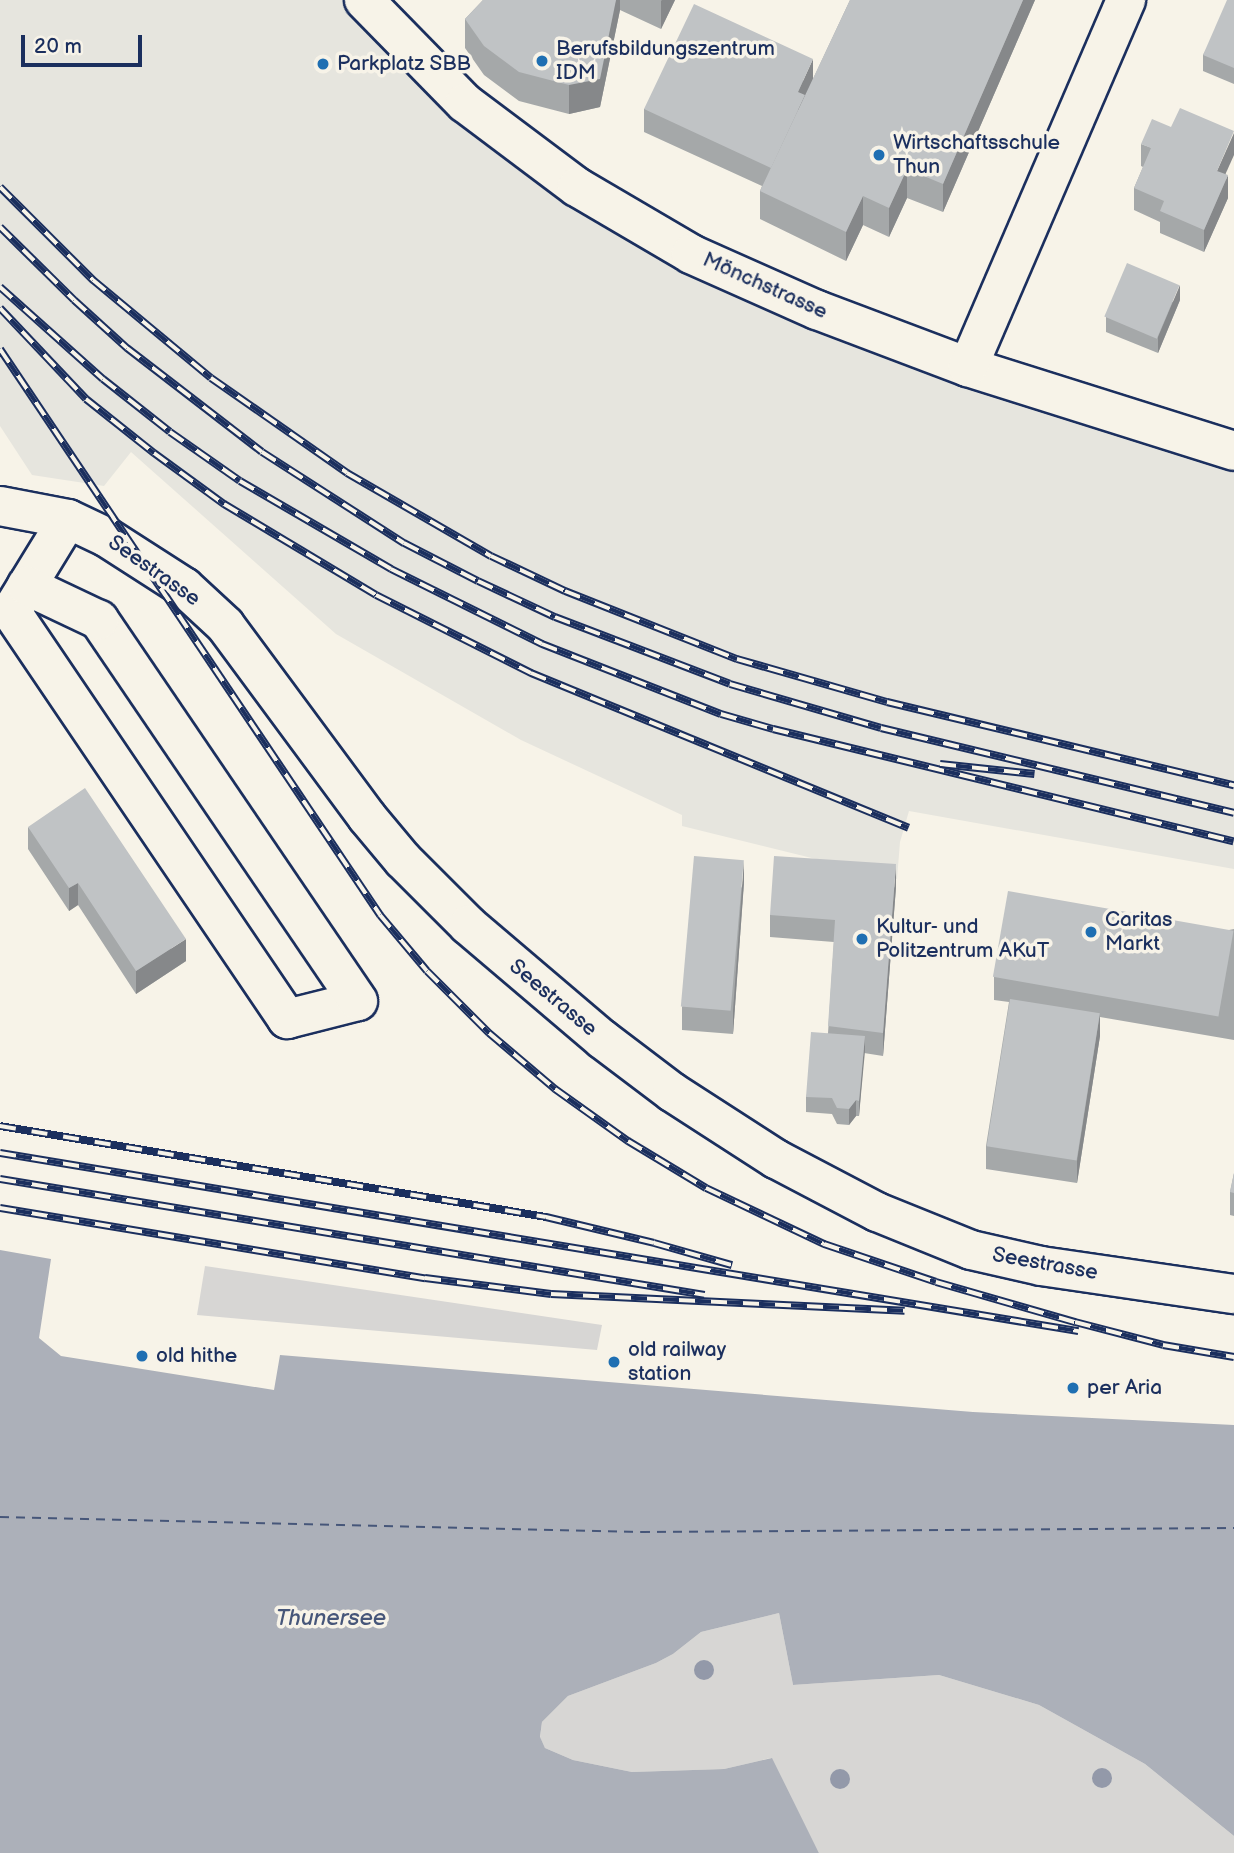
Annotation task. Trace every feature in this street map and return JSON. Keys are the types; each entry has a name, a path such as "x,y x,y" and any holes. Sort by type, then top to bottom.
{"street":[{"name":"Mönchstrasse","path":"364,0 465,103 577,187 630,220 754,284 968,366 1234,451"},
{"path":"968,366 1126,0"},
{"name":"Seestrasse","path":"0,506 68,519 106,537 184,587 225,625 329,769 403,860 533,982 672,1092 818,1182 917,1231 960,1246 1041,1266 1234,1294"},
{"path":"13,609 68,519"},
{"path":"13,609 99,620 358,1001 287,1019 13,609"}],"shaded area":[{"path":"0,0 364,0 630,220 1234,451 1234,869 909,811 900,842 897,879 682,826 682,815 521,740 336,634 131,452 104,486 32,475 0,426"},
{"path":"205,1266 602,1325 597,1350 197,1315"},
{"path":"779,1613 793,1685 939,1675 1039,1705 1145,1764 1234,1836 1234,1853 819,1853 771,1758 724,1769 632,1772 573,1760 545,1748 540,1738 542,1722 568,1696 656,1663 673,1654 701,1632"}],"water":[{"name":"Thunersee","path":"0,1250 51,1259 39,1338 61,1356 274,1390 280,1355 973,1412 1234,1425 1234,1836 1145,1764 1039,1705 939,1675 793,1685 779,1613 701,1632 673,1654 656,1663 568,1696 542,1722 540,1737 545,1748 573,1760 632,1772 724,1769 772,1758 819,1853 0,1853"}],"building":[{"name":"Berufsbildungszentrum IDM","path":"483,0 616,0 600,79 569,85 519,72 484,46 465,19"},
{"name":"Wirtschaftsschule Thun","path":"850,0 1023,0 943,184 907,169 889,208 863,196 846,232 760,191"},
{"path":"1227,0 1234,0 1234,68 1203,55"},
{"path":"694,4 813,59 798,92 805,95 771,168 644,109"},
{"path":"1180,108 1234,131 1217,171 1228,175 1204,230 1160,211 1164,201 1134,188 1151,148 1141,144 1152,119 1171,127"},
{"path":"1127,263 1179,285 1157,339 1104,316"},
{"path":"85,788 186,939 136,971 78,883 69,888 28,827"},
{"path":"694,856 744,860 731,1011 681,1006"},
{"path":"774,856 896,864 883,1033 828,1026 835,920 770,915"},
{"path":"1008,891 1234,931 1218,1016 993,977"},
{"path":"1010,999 1100,1013 1077,1160 987,1146"},
{"path":"811,1032 865,1036 859,1101 856,1100 849,1109 837,1108 832,1098 806,1097"},
{"path":"1234,1173 1234,1193 1230,1192"}],"ferry route":[{"path":"0,1517 641,1532 1234,1528"}],"railway":[{"path":"0,187 93,280 211,378 347,473 491,556 565,591 737,659 887,702 1234,785"},
{"path":"0,227 127,348 262,452 404,543 478,581 555,617 730,684 881,728 1234,813"},
{"path":"0,287 103,379 170,432 240,481 391,569 542,644 721,714 773,729 1234,841"},
{"path":"0,308 86,399 154,453 224,504 376,595 531,673 908,828"},
{"path":"0,349 380,915 427,971 489,1033 555,1089 628,1141 706,1188 824,1244 936,1282 1075,1322 1163,1345 1234,1357"},
{"path":"940,764 1034,774"},
{"path":"0,1126 546,1217 732,1265"},
{"path":"0,1153 1078,1331"},
{"path":"0,1179 705,1295"},
{"path":"0,1208 425,1278 551,1294 905,1311"}],"place":[{"name":"Berufsbildungszentrum IDM","path":"542,61"},
{"name":"Parkplatz SBB","path":"323,64"},
{"name":"Wirtschaftsschule Thun","path":"879,155"},
{"name":"Caritas Markt","path":"1091,932"},
{"name":"Kultur- und Politzentrum AKuT","path":"862,939"},
{"name":"old hithe","path":"142,1356"},
{"name":"old railway station","path":"614,1362"},
{"name":"per Aria","path":"1073,1388"}]}
